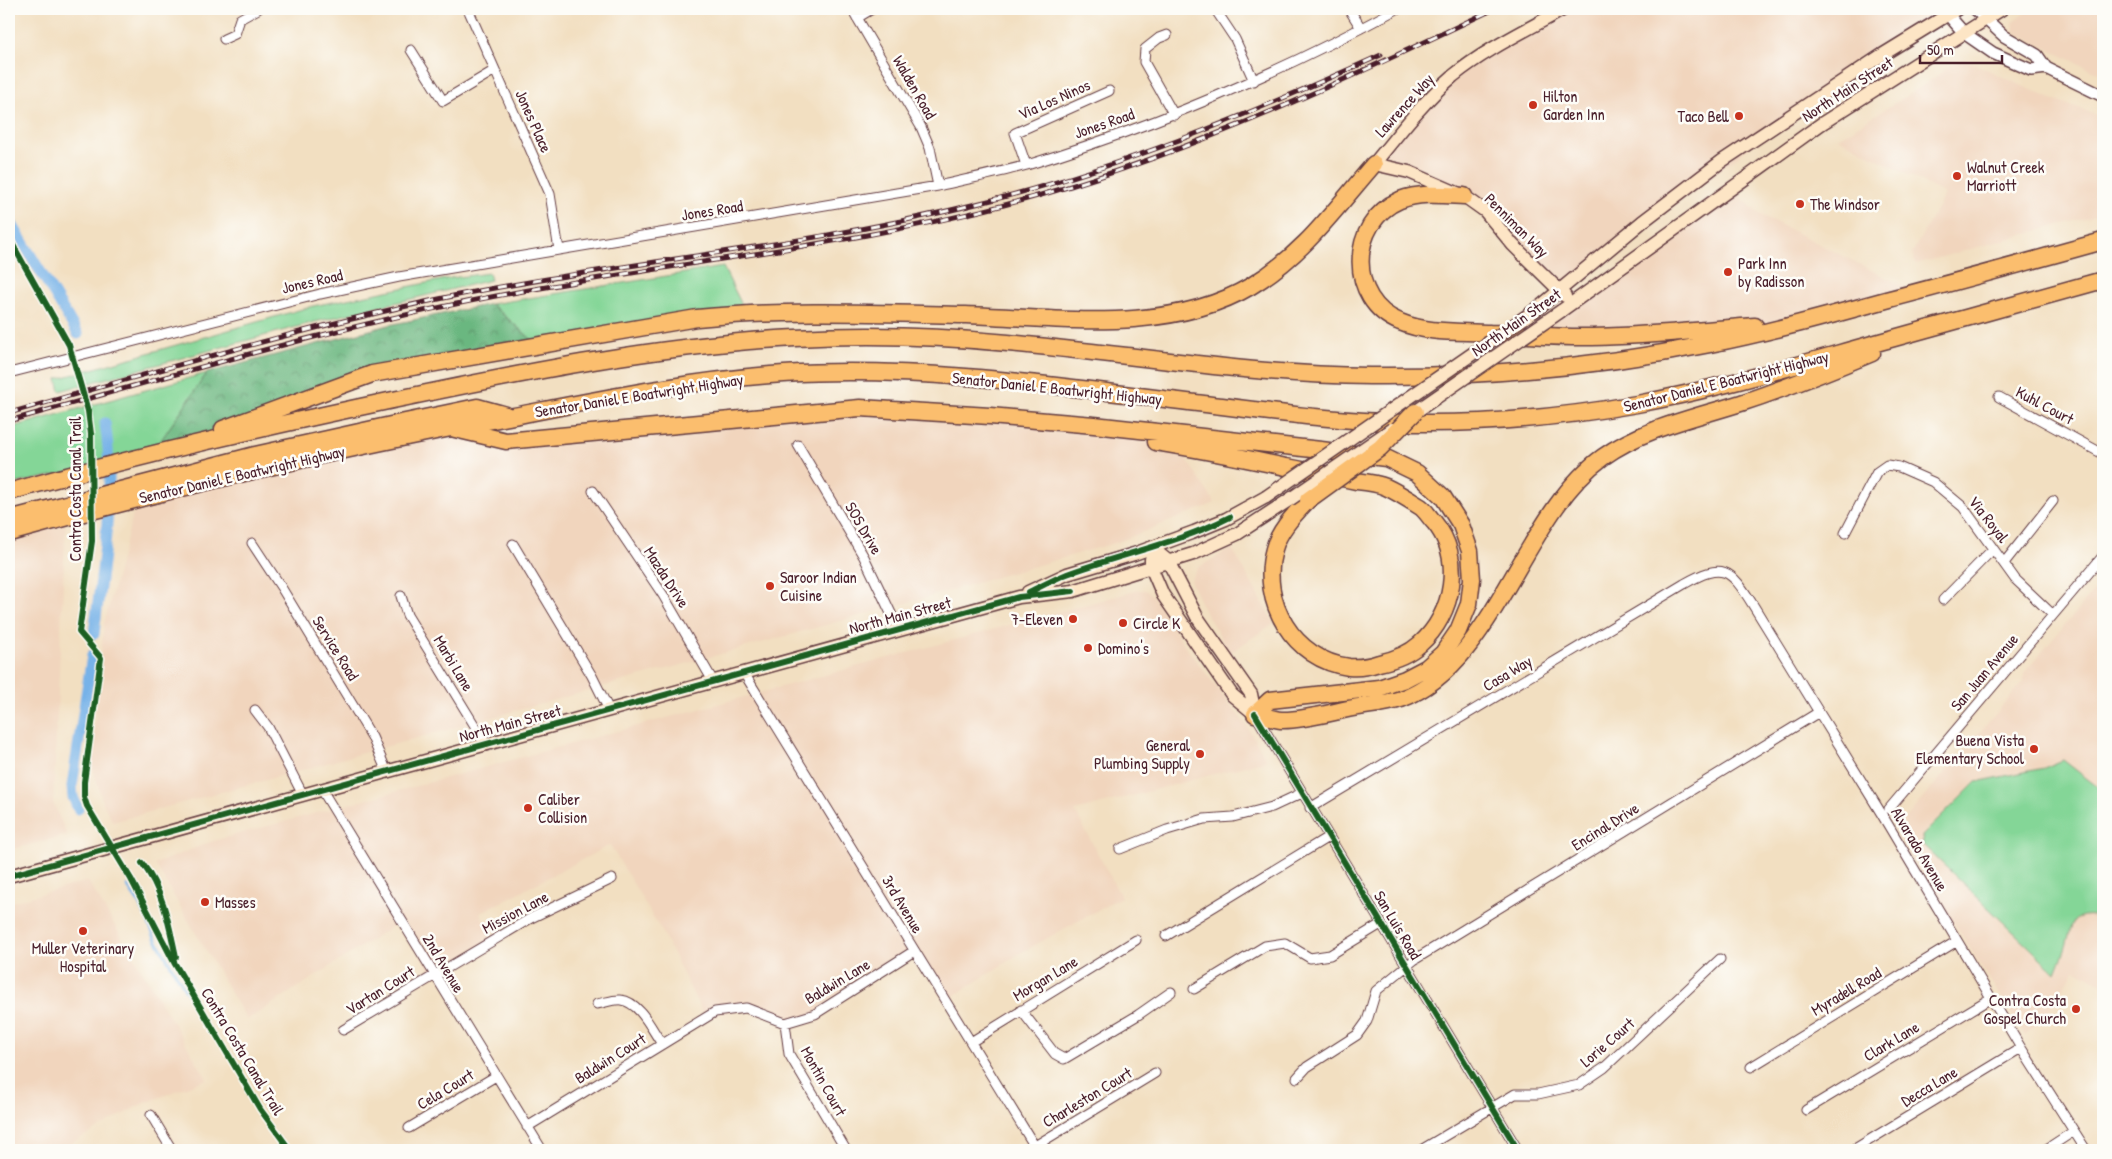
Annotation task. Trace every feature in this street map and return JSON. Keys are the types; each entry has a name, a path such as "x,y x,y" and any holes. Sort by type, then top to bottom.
{"highway":[{"path":"144,457 372,374 698,318 746,313 822,313 1108,320 1176,314 1215,302 1250,286 1300,250 1374,164"},
{"path":"1464,196 1426,194 1400,200 1381,212 1370,224 1362,243 1360,263 1365,287 1378,308 1399,322 1427,330 1591,337 1802,323"},
{"path":"14,488 72,476 144,457 333,413 524,374 660,351 749,341 863,336 951,338 1016,343 1265,371 1345,376 1403,376 1516,371 1612,361 1708,345 1802,323 2103,241"},
{"name":"Senator Daniel E Boatwright Highway","path":"9,533 68,509 134,492 286,463 510,416 704,382 786,374 860,373 980,378 1285,414 1372,422 1446,423 1519,419 1591,411 1662,399 1781,370 2103,280"},
{"path":"1255,714 1282,720 1308,716 1402,698 1428,684 1448,669 1468,645 1492,611 1551,513 1576,480 1603,457 1642,434 1806,381 1934,326"},
{"path":"134,492 255,455 477,407 510,416"},
{"path":"450,428 506,441 860,408 1094,425 1386,458 1417,474 1443,497 1461,525 1470,551 1472,578 1469,604 1458,631 1443,653 1426,668 1405,679 1379,688 1270,700 1255,714"},
{"path":"1094,425 1136,438 1385,486 1421,507 1442,532 1452,562 1451,595 1437,624 1420,645 1394,660 1369,666 1351,667 1335,664 1318,657 1300,644 1286,628 1278,613 1270,581 1274,549 1280,534 1308,500 1380,448 1415,412"},
{"path":"9,519 68,509"}],"main road":[{"name":"Lawrence Way","path":"1374,164 1420,107 1455,75 1497,47 1564,9"},
{"name":"North Main Street","path":"9,876 1019,597 1073,591 1204,550 1238,534 1290,500 1561,311 1822,124 2002,9"},
{"name":"North Main Street","path":"1019,597 1067,574 1152,548 1220,521 1266,497 1537,309 1646,218 1722,161 1949,11"},
{"name":"Penniman Way","path":"1374,164 1409,172 1464,196 1485,211 1513,244 1572,303"},
{"name":"San Luis Road","path":"1152,548 1168,561 1197,617 1251,694 1255,714"},
{"name":"San Luis Road","path":"1152,548 1151,568 1162,595 1232,695 1255,714"}],"street":[{"path":"224,39 235,34 240,19 258,9"},
{"name":"Jones Place","path":"468,9 550,194 559,250"},
{"name":"Walden Road","path":"852,9 921,127 930,148 938,186"},
{"path":"857,18 872,9"},
{"path":"1215,9 1235,39 1254,81"},
{"path":"1350,9 1361,28"},
{"name":"Jones Road","path":"9,372 320,294 400,277 938,186 1026,165 1174,114 1254,81 1398,9"},
{"path":"1975,9 2004,36 2037,55 2046,68 2103,96"},
{"path":"1949,11 1964,33 1993,53 2031,70 2046,68"},
{"path":"1166,35 1158,38 1145,49 1144,62 1174,114"},
{"path":"411,50 443,100 495,70"},
{"name":"Via Los Ninos","path":"1026,165 1015,133 1110,91"},
{"name":"Kuhl Court","path":"1999,397 2103,454"},
{"name":"SOS Drive","path":"798,445 864,557 899,630"},
{"name":"Via Royal","path":"1845,533 1877,472 1887,465 1899,467 1933,482 1963,507 2015,579 2052,614"},
{"name":"Mazda Drive","path":"593,491 662,595 713,681"},
{"name":"Via Royal","path":"2004,563 2053,501"},
{"name":"Service Road","path":"252,543 372,737 387,772"},
{"path":"513,544 592,676 609,710"},
{"path":"1943,600 1993,549"},
{"name":"San Juan Avenue","path":"1889,809 2103,556"},
{"name":"Casa Way","path":"1310,808 1684,584 1702,574 1711,571 1721,571"},
{"name":"Alvarado Avenue","path":"1721,571 1739,582 2021,1048 2086,1150"},
{"name":"Marbi Lane","path":"401,596 407,615 486,744"},
{"name":"3rd Avenue","path":"744,673 1036,1148"},
{"path":"255,710 268,727 303,795"},
{"name":"Encinal Drive","path":"1297,1078 1307,1067 1356,1035 1367,1021 1376,992 1407,966 1819,712"},
{"name":"San Luis Road","path":"1255,714 1518,1150"},
{"name":"2nd Avenue","path":"322,790 433,975 542,1150"},
{"path":"1120,850 1167,830 1204,819 1233,817 1272,807 1302,794"},
{"path":"1166,936 1328,837"},
{"name":"Mission Lane","path":"433,975 531,918 612,879"},
{"path":"1194,989 1265,946 1285,943 1310,958 1330,955 1381,924"},
{"name":"Morgan Lane","path":"971,1042 1136,940"},
{"name":"Myradell Road","path":"1751,1067 1957,942"},
{"name":"Baldwin Lane","path":"785,1023 815,1014 914,951"},
{"name":"Lorie Court","path":"1422,1150 1515,1094 1538,1094 1579,1084 1587,1079 1604,1068 1720,959"},
{"name":"Vartan Court","path":"343,1030 433,975"},
{"path":"1020,1010 1055,1054 1064,1058 1138,1015 1171,992"},
{"name":"Clark Lane","path":"1806,1110 1991,998"},
{"name":"Baldwin Court","path":"527,1127 662,1044 638,1009 628,1002 620,1000 597,1004"},
{"path":"662,1044 715,1012 746,1008 785,1023"},
{"name":"Montin Court","path":"785,1023 789,1054 846,1150"},
{"name":"Decca Lane","path":"1853,1150 2021,1048"},
{"name":"Charleston Court","path":"1036,1148 1155,1073"},
{"name":"Cela Court","path":"409,1128 496,1076"},
{"path":"151,1115 172,1150"},
{"path":"2045,1150 2074,1132"}],"shaded area":[{"path":"1564,9 1943,9 1948,15 1806,105 1560,290 1464,196 1374,164 1455,75"},
{"path":"2030,9 2103,9 2103,75 2017,34 2013,22"},
{"path":"1964,59 2051,99 2103,117 2103,213 1916,264 1912,253 1945,194 1838,138 1924,85 1959,60"},
{"path":"1731,188 1759,214 1915,292 1802,323 1525,336"},
{"path":"860,408 1094,425 1136,438 1177,445 1215,503 1118,542 931,596 113,822 104,805 91,762 104,624 137,499 450,428 506,441"},
{"path":"66,517 53,802 67,835 9,850 9,533"},
{"path":"1232,548 1274,623 1230,653 1204,610 1191,583 1192,577 1199,567"},
{"name":"Buena Vista Elementary School","path":"2103,580 2103,985 2075,969 2043,1018 2025,1035 1898,835 1899,826 2024,681 2024,673"},
{"path":"1139,590 1145,590 1152,595 1187,649 1246,725 1267,760 1075,811 1121,897 1019,954 946,1001 914,951 815,1014 785,1023 746,1008 705,1018 661,930 610,845 480,913 494,940 433,975 401,921 247,1020 155,864 213,841"},
{"path":"88,881 207,1079 140,1105 59,1150 9,1150 9,903"}],"green space":[{"path":"723,267 746,313 538,345 491,304"},
{"path":"489,273 491,280 315,322 60,391 57,379 313,306 451,278"},
{"path":"491,304 538,345 372,374 151,455 207,373 389,325"},
{"path":"207,373 151,455 9,485 9,428"},
{"path":"2063,760 2103,791 2103,917 2083,916 2074,922 2056,973 1923,845 1922,836 1976,782 2044,768"}],"waterway":[{"path":"9,219 78,334"},
{"path":"94,634 107,528 109,475 105,423"},
{"path":"78,809 73,797 72,786 92,655"},
{"path":"127,886 141,906 155,938 196,1008"}],"railway":[{"path":"9,421 268,349 398,317 529,290 786,249 915,226 1041,195 1100,177 1215,135 1383,62 1494,9"},
{"path":"9,413 233,350 401,307 522,283 844,232 972,205 1077,176 1180,140 1281,99 1381,55"}],"cycle path":[{"name":"Contra Costa Canal Trail","path":"9,238 69,345 88,411 91,434 92,541 79,632 101,658 84,782 84,797 87,806 131,879 175,964 260,1109 290,1150"},
{"path":"1029,592 1067,574 1191,534 1230,517"},
{"path":"9,876 1019,597 1073,591"},
{"path":"1255,714 1518,1150"},
{"path":"142,863 160,896 168,920 176,957"}],"place":[{"name":"Hilton Garden Inn","path":"1533,105"},
{"name":"Taco Bell","path":"1739,116"},
{"name":"Walnut Creek Marriott","path":"1957,176"},
{"name":"The Windsor","path":"1800,204"},
{"name":"Park Inn by Radisson","path":"1728,272"},
{"name":"Saroor Indian Cuisine","path":"770,586"},
{"name":"7-Eleven","path":"1073,619"},
{"name":"Circle K","path":"1123,623"},
{"name":"Domino's","path":"1088,648"},
{"name":"Buena Vista Elementary School","path":"2034,749"},
{"name":"General Plumbing Supply","path":"1200,754"},
{"name":"Caliber Collision","path":"528,808"},
{"name":"Masses","path":"205,902"},
{"name":"Muller Veterinary Hospital","path":"83,931"},
{"name":"Contra Costa Gospel Church","path":"2076,1009"}]}
